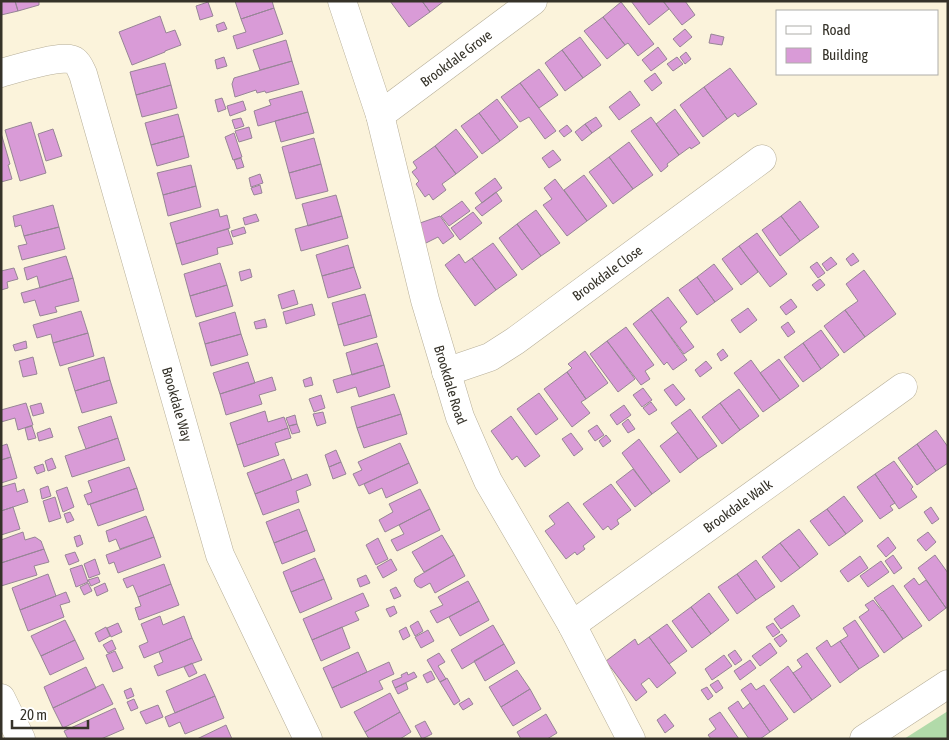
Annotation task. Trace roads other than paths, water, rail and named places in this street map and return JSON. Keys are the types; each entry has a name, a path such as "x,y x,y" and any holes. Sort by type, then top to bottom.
{"street":[{"name":"Brookdale Road","path":"342,1 380,115 425,300 460,417 488,480 572,625 631,739"},
{"name":"Brookdale Grove","path":"380,115 534,1"},
{"name":"Brookdale Way","path":"1,73 67,58 74,60 84,74 220,555 308,739"},
{"name":"Brookdale Close","path":"446,372 490,357 515,342 762,160"},
{"name":"Brookdale Walk","path":"572,625 903,387"},
{"path":"864,739 948,684"},
{"path":"1,698 21,739"}]}
